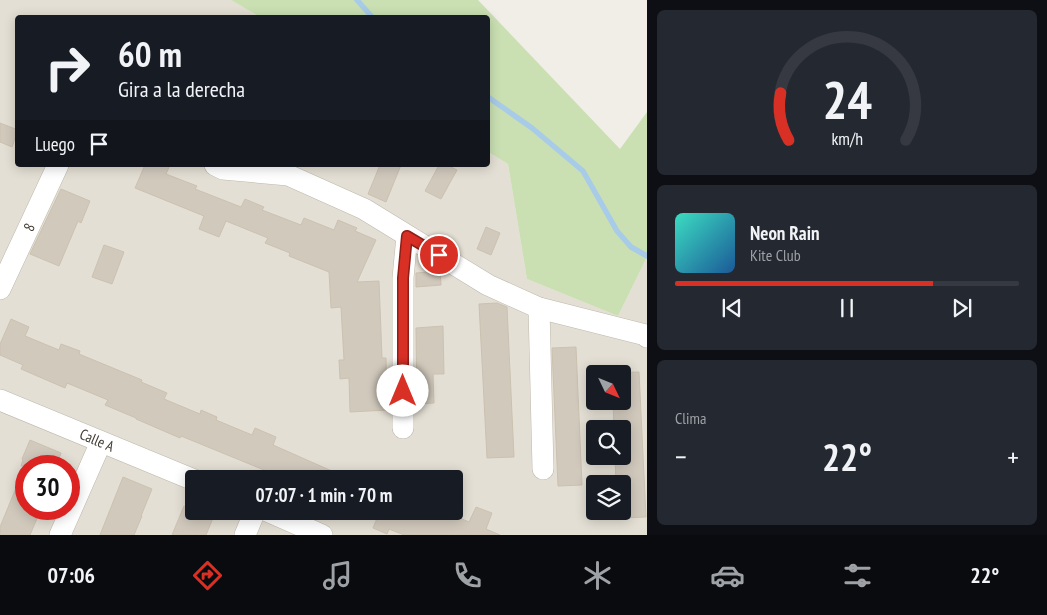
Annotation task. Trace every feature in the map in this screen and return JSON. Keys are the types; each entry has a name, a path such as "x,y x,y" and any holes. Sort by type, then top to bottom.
{"street":[{"name":"8","path":"0,290 57,167"},
{"path":"220,167 223,169 288,175 364,209 488,285 539,308 646,335 647,337"},
{"path":"403,428 403,278 407,236"},
{"path":"539,308 543,469"},
{"name":"Calle A","path":"0,400 185,476"},
{"path":"60,535 101,442"},
{"path":"246,535 252,520"},
{"path":"288,520 322,535"}],"shaded area":[{"path":"0,0 231,0 257,15 15,15 15,167 490,167 490,153 508,164 527,279 618,316 647,257 647,535 0,535"}],"green space":[{"path":"231,0 478,0 620,149 647,112 647,257 618,316 527,279 508,164 490,153 490,15 257,15"}],"building":[{"path":"0,123 15,129 15,138 12,147 0,142"},
{"path":"144,167 169,167 166,174 197,186 195,189 241,207 245,199 264,207 262,210 301,225 304,218 334,230 338,220 357,228 355,231 376,240 357,282 379,281 382,358 386,358 387,410 350,412 349,378 340,379 339,360 344,360 341,307 331,308 329,272 289,256 290,253 265,243 268,238 226,221 219,237 199,229 204,216 135,188"},
{"path":"379,167 400,167 386,202 368,194"},
{"path":"438,167 451,167 457,170 441,199 425,191"},
{"path":"61,189 90,201 81,223 78,221 59,266 30,254"},
{"path":"486,227 500,233 491,255 477,249"},
{"path":"104,245 124,252 112,284 92,277"},
{"path":"440,271 441,285 416,287 416,273"},
{"path":"497,303 507,307 514,457 487,458 479,304"},
{"path":"11,319 29,327 25,336 59,350 61,344 80,351 79,354 142,380 141,382 167,393 164,399 200,414 201,410 217,417 216,420 252,435 255,428 276,437 273,445 330,470 264,470 181,436 180,438 105,405 108,400 67,383 65,388 21,369 23,365 0,355 0,344"},
{"path":"443,326 444,374 433,374 434,403 417,404 416,328"},
{"path":"576,347 582,485 558,486 552,348"},
{"path":"631,372 639,372 646,517 631,518 631,475 616,475 615,465 631,465 631,420 614,420 613,410 631,410"},
{"path":"30,440 61,453 60,455 24,455"},
{"path":"123,477 152,489 142,516 134,535 100,535"},
{"path":"15,490 15,520 36,520 30,535 0,535 0,527"},
{"path":"184,506 185,520 212,520 206,535 172,535"},
{"path":"476,507 492,513 486,529 500,535 404,535 389,529 387,534 373,528 376,520 463,519 469,522"}],"waterway":[{"path":"357,0 370,15"},
{"path":"490,98 532,128 583,171 617,231 631,247 647,256"}],"route":[{"path":"403,391 403,278 407,236 439,255"}]}
